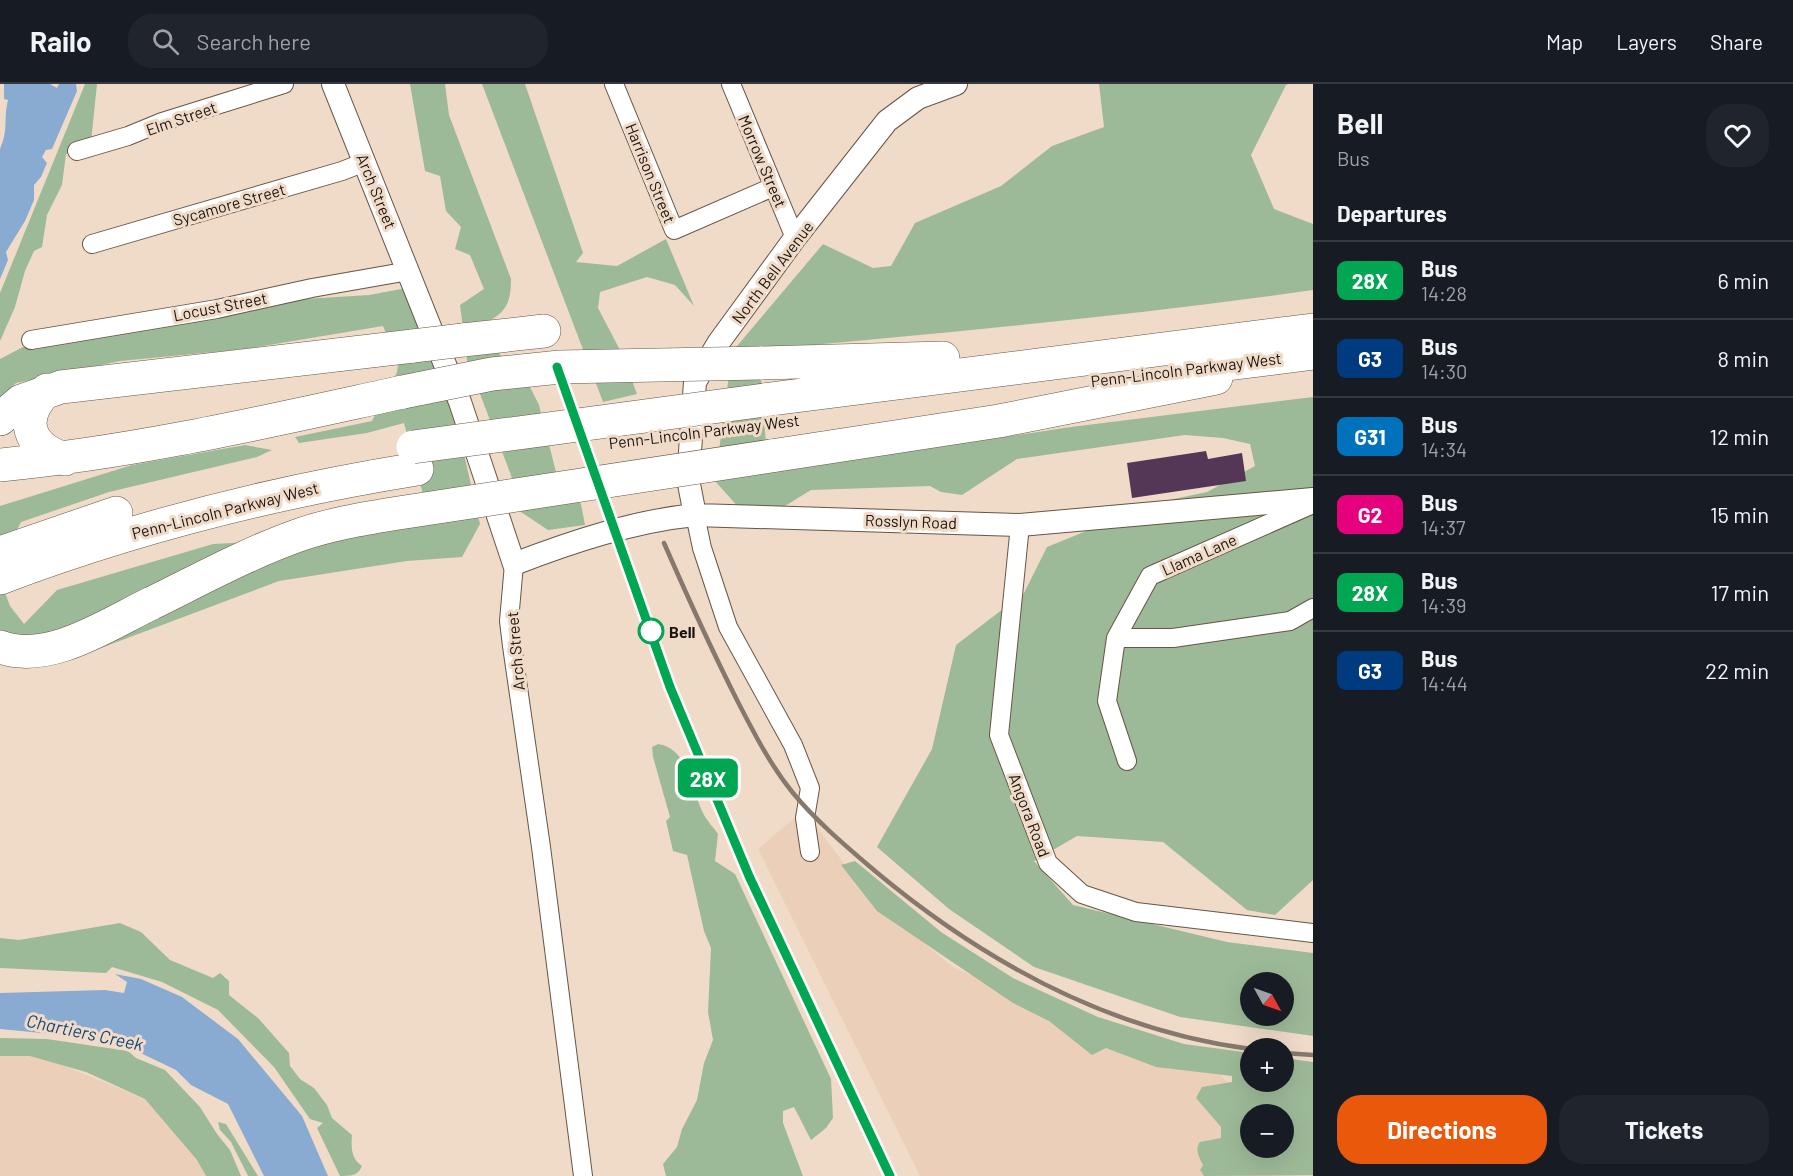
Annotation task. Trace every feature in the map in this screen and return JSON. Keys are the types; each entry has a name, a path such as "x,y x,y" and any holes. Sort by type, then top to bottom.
{"highway":[{"name":"Penn-Lincoln Parkway West","path":"765,412 1167,348 1313,330"},
{"path":"0,419 21,401 46,390 544,331"},
{"path":"0,465 65,459 171,442 492,374 560,367 760,363 1167,348"},
{"name":"Penn-Lincoln Parkway West","path":"9,562 151,503 315,463 415,458 765,412 1313,355"},
{"path":"0,647 30,653 54,649 252,554 330,526 381,515 1044,413 1313,355"},
{"path":"46,390 33,407 30,428 39,445 46,451 65,459"}],"street":[{"name":"Elm Street","path":"77,151 284,84"},
{"name":"Arch Street","path":"333,84 460,402 514,564 509,621 583,1176"},
{"name":"Harrison Street","path":"614,84 674,230 773,187"},
{"name":"Morrow Street","path":"731,84 795,238"},
{"name":"North Bell Avenue","path":"695,515 687,479 694,382 719,342 795,238 887,121 918,98 956,84"},
{"name":"Sycamore Street","path":"92,244 342,171 365,162"},
{"name":"Locust Street","path":"31,340 217,309 312,288 409,271"},
{"name":"Rosslyn Road","path":"514,564 621,529 695,515 1020,525 1313,502"},
{"name":"Llama Lane","path":"1127,761 1107,701 1116,638 1150,576 1313,502"},
{"path":"695,515 702,548 728,627 794,745 810,788 805,818 810,852"},
{"name":"Angora Road","path":"1020,525 999,735 1048,863 1082,894 1136,912 1313,933"},
{"path":"1116,638 1173,638 1290,621 1313,608"}],"shaded area":[{"path":"804,810 869,897 954,968 1213,1067 1248,1104 1240,1104 1240,1158 1294,1158 1313,1176 920,1176 758,849"},
{"path":"0,1053 33,1053 145,1099 197,1160 206,1176 0,1176"}],"green space":[{"path":"85,84 97,84 91,142 66,154 62,185 47,215 42,247 34,251 25,271 15,307 0,341 0,293"},
{"path":"410,84 445,84 449,115 511,279 509,300 499,314 487,322 496,350 529,385 539,405 557,476 581,504 585,525 548,530 521,512 511,475 467,360 460,305 484,289 470,255 455,249 461,227 446,211 440,176 425,171"},
{"path":"482,84 525,84 583,253 576,262 617,266 666,239 694,306 675,285 647,277 600,292 598,308 622,354 637,394 603,402"},
{"path":"1099,84 1289,84 1286,85 1251,155 1274,209 1313,224 1313,290 1106,316 759,350 768,472 1071,427 1313,397 1313,880 1275,915 1247,910 1163,842 1077,836 1034,861 1073,905 1227,942 1313,953 1313,1036 1243,1026 1294,1026 1294,972 1240,972 1240,1026 1180,1017 1034,967 949,909 877,847 932,749 956,645 1024,593 1047,547 1155,503 1207,492 1255,466 1250,444 1223,438 1185,435 1017,459 962,495 941,492 930,486 811,490 785,506 740,509 715,481 732,352 823,244 873,268 891,266 915,223 1001,186 1052,146 1104,127"},
{"path":"407,288 455,415 480,524 462,557 407,561 279,581 93,651 15,667 0,662 0,579 10,606 24,624 57,590 213,544 351,537 423,494 404,423 367,433 299,443 295,437 372,421 397,372 398,364 383,326 245,349 120,361 16,383 0,400 0,359 23,347 304,299 369,295"},
{"path":"245,445 272,450 257,457 109,492 21,522 0,563 0,506 132,465"},
{"path":"658,744 669,748 683,762 704,815 718,834 715,861 735,874 831,1079 833,1118 826,1128 811,1140 794,1107 783,1111 783,1123 803,1176 666,1176 663,1164 677,1147 682,1129 697,1100 704,1063 713,1040 708,1012 711,948 704,931 687,855 673,851 666,821 670,817 653,757 652,747"},
{"path":"855,861 941,932 1013,978 1098,1017 1184,1044 1240,1052 1240,1092 1294,1092 1294,1059 1313,1062 1313,1175 1204,1176 1200,1170 1203,1165 1198,1154 1198,1145 1200,1142 1221,1138 1221,1127 1196,1098 1202,1087 1232,1082 1232,1076 1156,1067 1106,1048 1092,1055 1049,1021 1013,1003 877,911 841,865"},
{"path":"120,923 141,932 170,960 213,978 220,973 229,981 229,995 258,1018 289,1053 290,1066 300,1079 314,1088 327,1105 332,1118 352,1135 354,1156 362,1166 356,1174 340,1176 317,1128 323,1123 310,1119 274,1067 218,1010 162,982 112,967 106,973 0,968 0,938 19,940"},
{"path":"0,1038 47,1039 128,1051 136,1058 165,1070 200,1107 230,1150 241,1176 206,1176 197,1160 145,1099 86,1072 30,1056 0,1056"},
{"path":"218,1122 226,1124 258,1176 248,1176 231,1142 220,1130"}],"water":[{"path":"4,84 50,84 57,88 59,84 76,84 77,91 52,149 46,150 42,157 47,163 41,177 34,185 34,200 25,221 6,252 8,260 0,279 0,149 4,136 8,100 4,99"},
{"name":"Chartiers Creek","path":"115,974 141,979 182,997 238,1039 302,1116 328,1176 264,1176 228,1104 191,1085 176,1070 126,1046 94,1038 0,1029 0,993 105,990 124,993 127,982"}],"building":[{"path":"1206,451 1208,459 1242,453 1246,481 1132,498 1127,463"}],"railway":[{"path":"664,543 719,664 770,761 802,804 854,853 916,904 959,934 1051,987 1148,1026 1199,1040 1240,1047"},
{"path":"1294,1054 1313,1055"}],"bus line":[{"name":"28X","path":"557,367 670,687 749,876 890,1176"}],"place":[{"name":"Bell","path":"651,631"}]}
